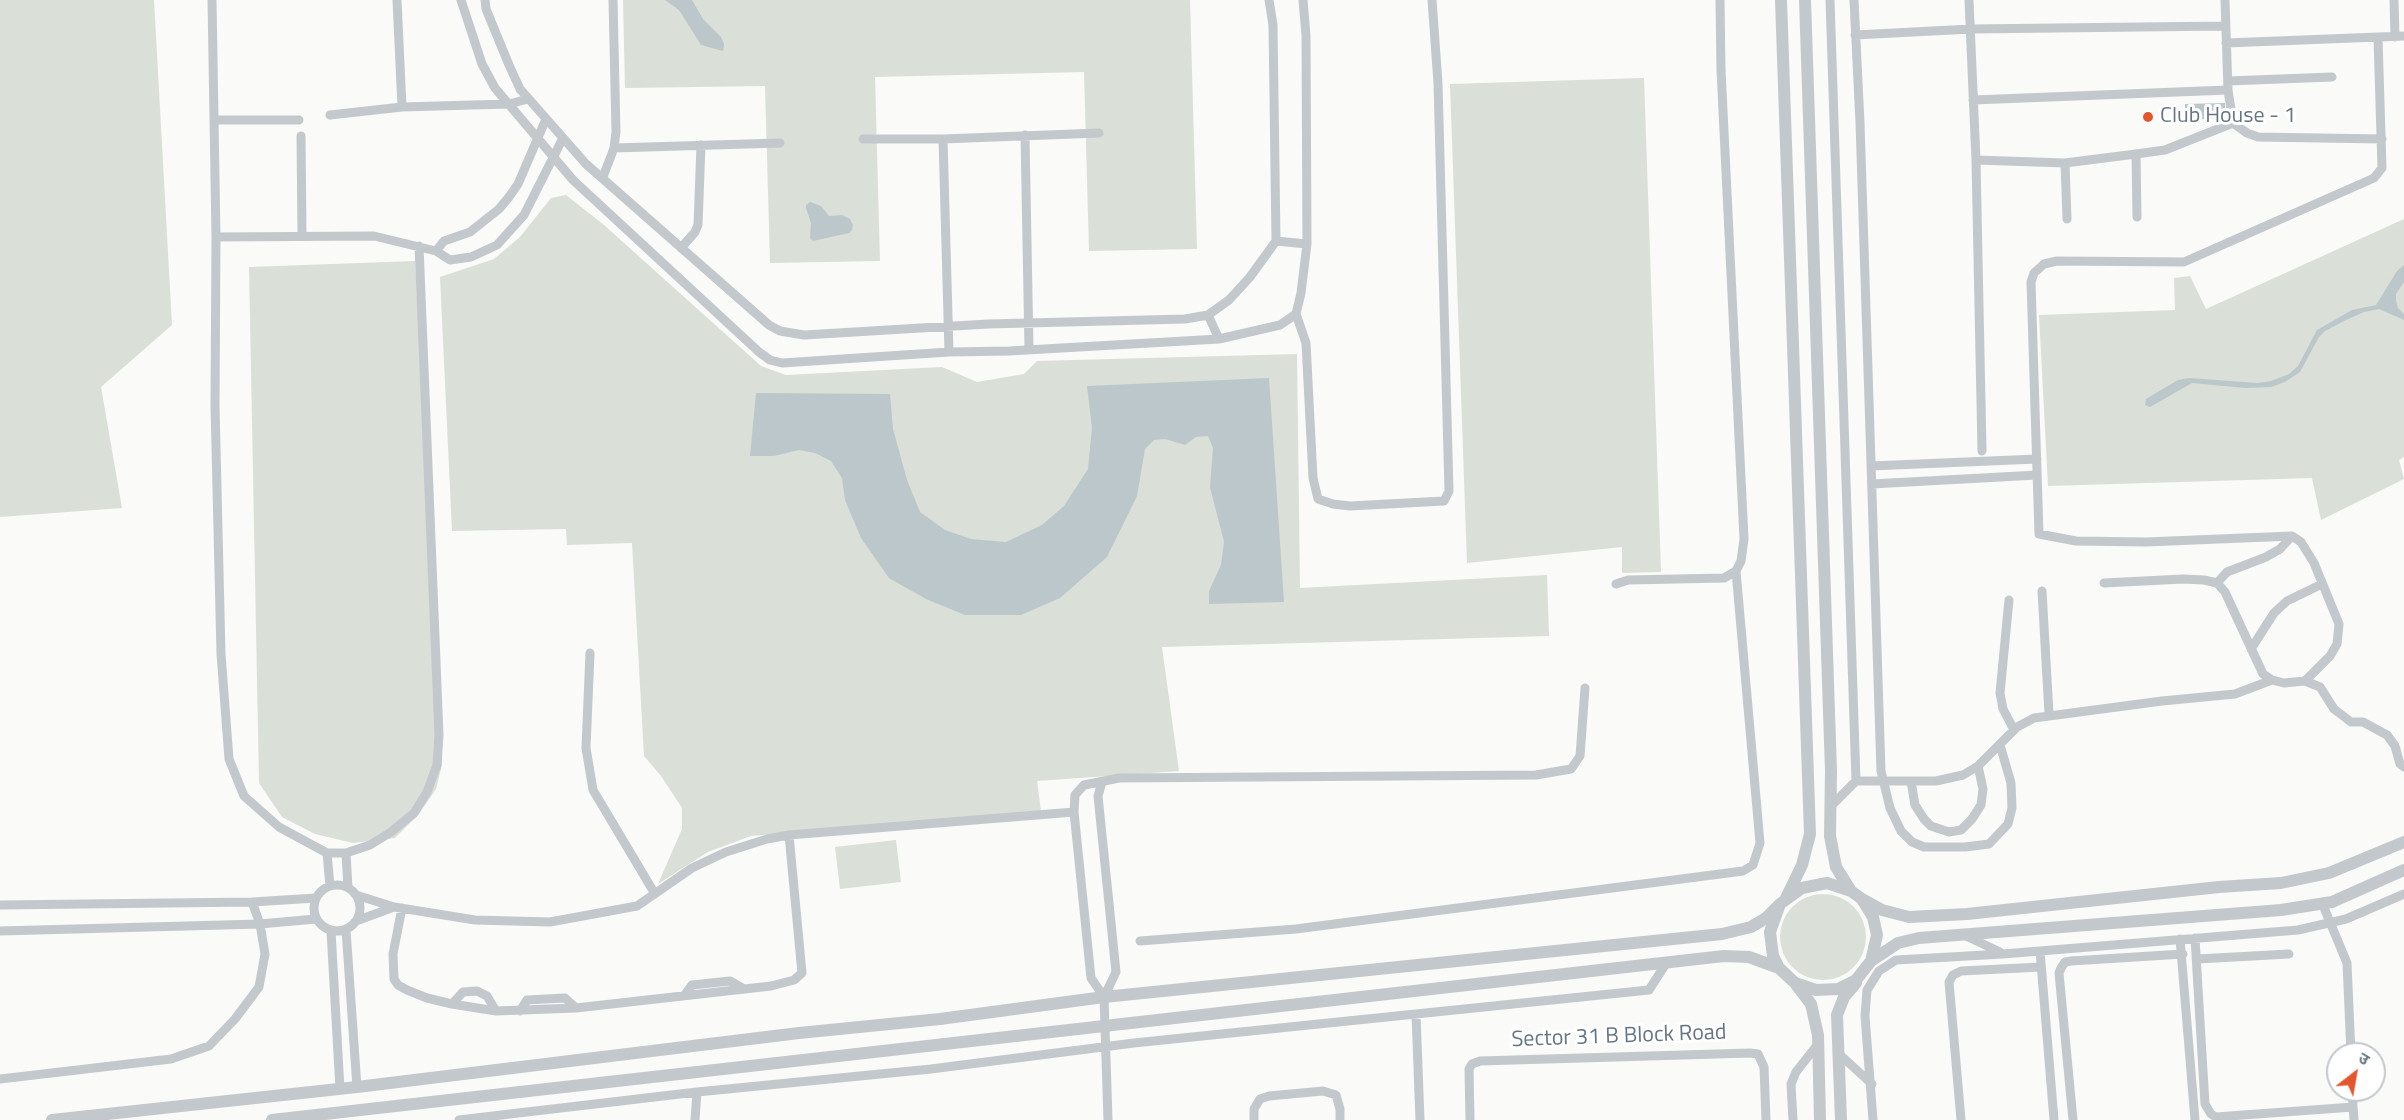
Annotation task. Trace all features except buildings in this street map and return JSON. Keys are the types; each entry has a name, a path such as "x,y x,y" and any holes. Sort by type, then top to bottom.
{"street":[{"path":"212,0 216,237 215,406 221,654 229,759 244,796 279,827 327,853 346,853 370,845 391,832 414,813 427,792 438,765 439,735 418,246"},
{"path":"397,0 402,107"},
{"path":"461,0 482,64 495,88 573,180 770,360 782,363 949,352 1219,339 1280,325 1296,314"},
{"path":"485,0 486,9 508,65 528,99 586,164 769,325 780,331 804,335 947,326 1185,319 1209,315 1229,300 1250,278 1276,241 1273,25 1269,0"},
{"path":"603,177 614,148 616,132 613,0"},
{"path":"1303,0 1306,35 1307,244 1296,314 1306,343 1313,478 1318,499 1350,506 1444,501 1449,491 1438,82 1432,0"},
{"path":"1140,941 1296,928 1743,871 1752,865 1760,843 1736,571 1744,539 1721,70 1720,0"},
{"path":"1780,0 1810,834 1802,865 1770,932 1773,956 1779,968 1795,983 1811,1004 1818,1044 1820,1120"},
{"path":"1804,0 1831,771 1830,836 1836,867 1851,891"},
{"path":"1830,0 1856,781"},
{"path":"1854,0 1861,135 1881,771 1890,808 1901,831 1912,842 1924,848 1989,844 2008,824 2012,808 2011,783 2000,745"},
{"path":"1969,0 1976,160 1982,451"},
{"path":"2225,0 2228,85 2233,123 2247,133 2258,137 2382,139"},
{"path":"2226,43 2400,36 2394,0"},
{"path":"1855,35 1971,29 2226,26"},
{"path":"2305,681 2330,656 2337,644 2338,624 2322,584 2301,542 2292,536 2146,542 2076,541 2039,534 2031,282 2034,273 2044,264 2057,261 2184,262 2374,178 2382,168 2378,38"},
{"path":"1973,100 2332,77"},
{"path":"330,115 402,107 508,104 528,99"},
{"path":"436,251 444,241 470,232 499,209 518,184 546,119"},
{"path":"215,120 299,120"},
{"path":"1976,160 2065,163 2165,150 2233,123"},
{"path":"863,139 943,139 1099,133"},
{"path":"1025,135 1029,349"},
{"path":"301,136 303,236"},
{"path":"216,237 374,236 436,251 450,260 471,257 497,245 524,215 563,138"},
{"path":"943,139 949,352"},
{"path":"614,148 780,143"},
{"path":"681,248 698,225 701,145"},
{"path":"2136,154 2137,217"},
{"path":"2065,163 2067,219"},
{"path":"1276,241 1307,244"},
{"path":"1209,315 1219,339"},
{"path":"1871,466 2037,459"},
{"path":"1872,484 2037,475"},
{"path":"2217,584 2227,572 2266,557 2280,549 2292,536"},
{"path":"1616,584 1628,580 1724,578 1736,571"},
{"path":"2104,583 2183,579 2204,580 2217,584 2224,592 2264,674 2272,680 2284,683 2305,681 2320,687 2334,709 2351,722 2363,722 2387,735 2395,746 2400,764 2404,767"},
{"path":"2251,649 2274,613 2287,601 2322,584"},
{"path":"2042,591 2049,714"},
{"path":"2009,600 2000,693 2003,709 2014,730"},
{"path":"590,653 586,748 593,790 655,894"},
{"path":"1830,807 1856,781 1936,781 1963,775 1978,766 2014,730 2034,718 2049,714 2235,694 2272,680"},
{"path":"1104,997 1091,978 1074,812 1075,795 1079,788 1119,778 1536,776 1571,769 1580,756 1585,688"},
{"path":"1911,781 1915,805 1931,826 1949,832 1961,830 1981,805 1983,789 1978,766"},
{"path":"1102,782 1098,796 1116,972 1104,997 1108,1120"},
{"path":"398,907 356,921 346,930 331,931 316,919 314,905 316,898 324,889 336,885 348,888 356,895 398,907 475,920 550,922 637,906 692,868 746,844 789,835 1074,812"},
{"path":"398,907 393,954 394,979 398,985 407,990 452,1004 496,1011 520,1011 527,1000 565,998 576,1008 684,996 692,985 730,981 744,989 783,984 794,980 802,973 789,835"},
{"path":"52,1120 340,1089 799,1033 940,1019 1104,997 1722,934 1750,927 1766,918 1783,901 1802,888 1827,883 1851,891 1882,910 1909,917 1967,914 2219,887 2281,883 2329,873 2404,842"},
{"path":"327,853 330,886"},
{"path":"346,853 348,888"},
{"path":"1841,1120 1837,1015 1844,997 1871,962 1898,943 1919,938 2281,910 2332,902 2404,870"},
{"path":"1873,1120 1865,1016 1867,990 1879,971 1896,960 2003,954 2298,930 2346,919 2404,894"},
{"path":"356,895 360,908 356,921"},
{"path":"0,905 252,902 316,898"},
{"path":"1862,899 1873,917 1877,935 1871,962"},
{"path":"0,1079 171,1059 209,1046 235,1019 259,987 265,954 260,924 252,902"},
{"path":"2322,903 2343,950 2349,974 2351,1042"},
{"path":"0,931 260,924 316,919"},
{"path":"346,930 357,1087"},
{"path":"331,931 340,1089"},
{"path":"1964,935 2003,954"},
{"path":"2195,938 2205,1104 2211,1114 2216,1116 2353,1107"},
{"path":"2180,939 2195,1120"},
{"path":"2040,951 2054,1120"},
{"path":"2073,1120 2059,973 2061,968 2065,962 2071,961 2183,954"},
{"path":"2197,959 2289,954"},
{"path":"272,1120 1724,956 1749,957 1779,968"},
{"path":"459,1120 692,1092 931,1069 1106,1047 1650,990 1667,962"},
{"path":"1960,1120 1949,982 1953,975 1961,971 2041,967"},
{"path":"1795,983 1816,990 1838,989 1856,980 1864,972"},
{"path":"452,1004 463,992 477,991 487,996 496,1011"},
{"path":"1416,1014 1420,1120"},
{"path":"336,1016 352,1016"},
{"path":"1793,1120 1791,1084 1796,1072 1818,1044"},
{"name":"Sector 31 B Block Road","path":"1470,1120 1469,1069 1472,1064 1480,1061 1750,1053 1758,1054 1764,1066 1766,1120"},
{"path":"1838,1053 1872,1084"},
{"path":"1254,1120 1254,1109 1260,1099 1269,1096 1323,1091 1336,1095 1340,1120"},
{"path":"692,1092 689,1104 695,1116"},
{"path":"2353,1102 2354,1120"}],"shaded area":[{"path":"0,0 154,0 172,325 101,387 122,508 0,517"},
{"path":"623,0 1190,0 1197,249 1089,251 1084,72 875,77 880,261 770,263 765,86 625,88"},
{"path":"665,0 692,0 703,19 721,37 724,44 723,51 701,45 679,10"},
{"path":"1644,78 1661,572 1622,573 1622,547 1467,563 1450,84"},
{"path":"2225,103 2225,118 2185,120 2185,104"},
{"path":"566,195 604,225 761,366 786,375 942,367 977,382 1024,374 1037,361 1297,354 1300,588 1547,575 1549,636 1162,647 1179,771 1037,781 1041,811 751,836 708,852 658,884 682,829 682,808 661,776 644,756 632,543 567,545 566,529 452,531 440,277 494,259 520,237 551,198"},
{"path":"810,202 821,206 829,216 842,215 850,219 853,225 852,230 849,233 813,241 810,238 811,223 806,208"},
{"path":"2404,219 2404,457 2399,460 2404,479 2321,520 2312,478 2048,486 2039,315 2175,310 2174,278 2190,276 2206,309"},
{"path":"415,261 442,765 436,789 419,814 395,838 353,843 315,834 282,817 259,783 249,267"},
{"path":"2404,265 2404,282 2396,294 2396,301 2398,308 2404,314 2404,320 2379,309 2364,312 2346,320 2325,331 2319,337 2300,372 2285,382 2271,387 2245,388 2192,383 2150,407 2145,405 2146,399 2178,380 2189,378 2257,383 2271,381 2289,374 2298,366 2317,330 2352,310 2376,305 2397,271"},
{"path":"1269,378 1284,602 1209,604 1209,591 1221,565 1224,542 1210,487 1213,448 1208,436 1196,437 1185,445 1165,439 1154,440 1145,449 1137,496 1107,557 1060,598 1021,615 965,615 926,599 889,578 861,538 845,500 842,478 831,461 815,453 799,450 774,456 750,456 756,393 890,394 893,429 907,480 920,512 945,530 971,539 1006,542 1042,525 1064,506 1088,469 1092,428 1087,386"},
{"path":"896,840 901,882 840,889 835,847"},
{"path":"1823,894 1840,897 1854,906 1863,920 1866,937 1863,954 1854,968 1840,977 1823,980 1806,977 1792,968 1783,954 1780,937 1783,920 1792,906 1806,897"}],"place":[{"name":"Club House - 1","path":"2148,117"}]}
